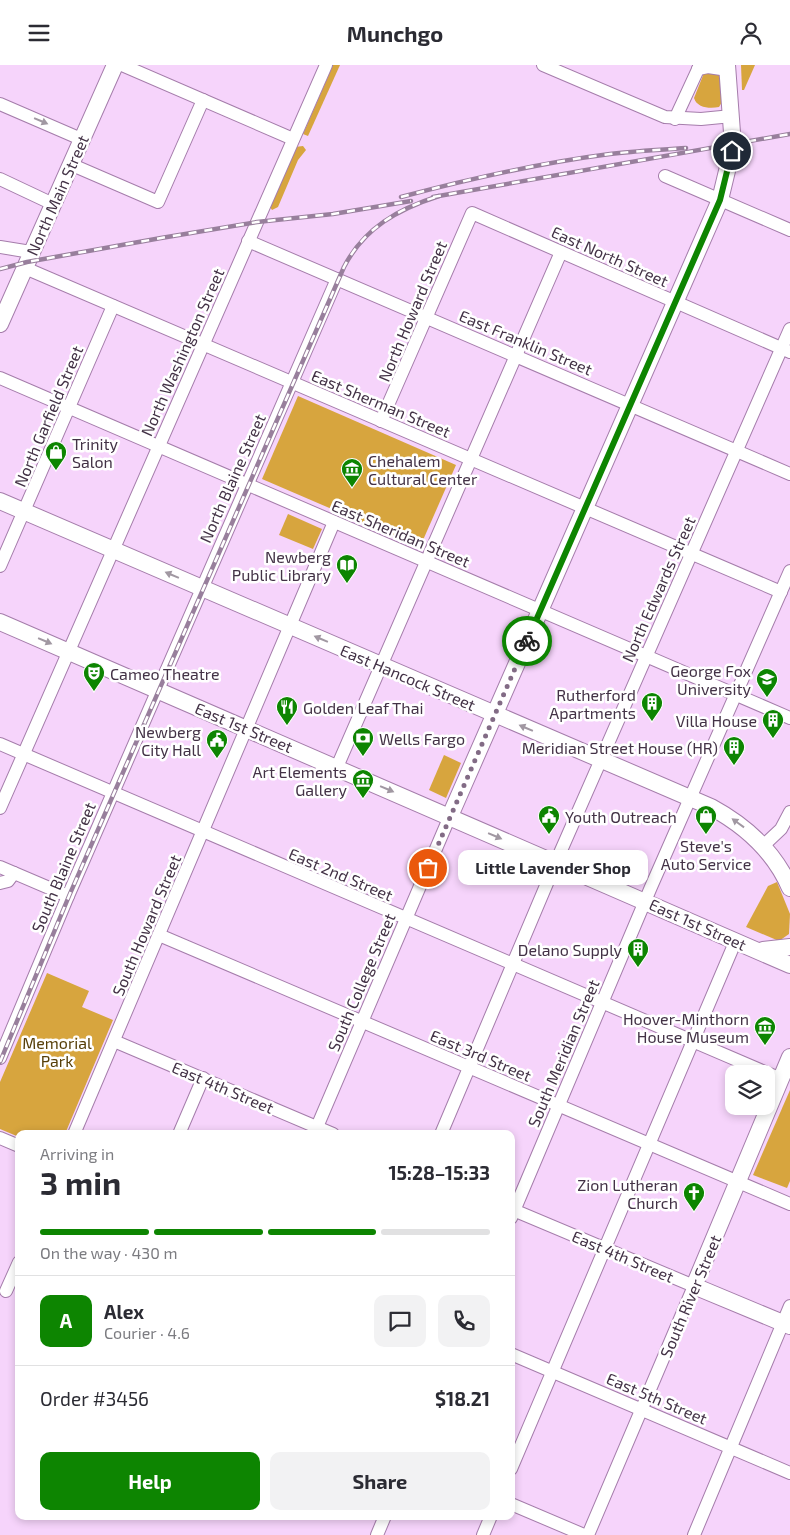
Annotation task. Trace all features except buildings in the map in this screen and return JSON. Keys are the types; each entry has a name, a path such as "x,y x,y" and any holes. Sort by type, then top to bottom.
{"main road":[{"name":"North Main Street","path":"0,325 114,65"},
{"path":"450,816 720,200 733,145 728,67"},
{"name":"East Hancock Street","path":"0,501 690,798 732,819 763,845 790,888"},
{"name":"East 1st Street","path":"0,622 790,965"},
{"path":"758,950 790,947"},
{"name":"South River Street","path":"694,1286 790,1057"},
{"name":"East 4th Street","path":"694,1286 786,1325"}],"street":[{"path":"122,65 293,139"},
{"name":"North Washington Street","path":"0,808 326,65"},
{"path":"543,65 658,115 675,119 732,116"},
{"path":"675,119 699,67 728,67"},
{"path":"70,164 158,202 203,100"},
{"path":"0,104 81,139"},
{"path":"665,176 790,230"},
{"path":"0,179 53,204"},
{"name":"East North Street","path":"472,213 786,351"},
{"name":"North Howard Street","path":"381,421 472,213"},
{"name":"East Franklin Street","path":"248,241 790,474"},
{"path":"0,247 32,253"},
{"path":"337,767 561,252"},
{"name":"East Sherman Street","path":"25,268 781,592"},
{"name":"North Blaine Street","path":"158,690 337,279"},
{"name":"North Garfield Street","path":"0,566 113,306"},
{"name":"North Edwards Street","path":"443,1130 556,862 736,451 786,351 790,329"},
{"name":"East Sheridan Street","path":"0,378 790,718"},
{"path":"248,729 334,522"},
{"name":"South Meridian Street","path":"515,1205 645,901 790,571"},
{"name":"South Blaine Street","path":"0,1058 112,793 158,690"},
{"name":"South Howard Street","path":"76,1130 248,729"},
{"name":"East 2nd Street","path":"0,744 781,1079"},
{"path":"763,845 781,829 790,812"},
{"name":"South College Street","path":"315,1130 450,816"},
{"path":"0,867 68,896"},
{"path":"0,883 8,881 14,873"},
{"name":"East 3rd Street","path":"159,935 790,1204"},
{"path":"515,1460 736,940"},
{"name":"East 4th Street","path":"114,1041 203,1078 315,1130"},
{"path":"181,1130 203,1078"},
{"path":"0,1139 15,1145"},
{"name":"East 4th Street","path":"515,1213 605,1248 694,1286"},
{"path":"15,1269 3,1290 15,1295"},
{"name":"South River Street","path":"588,1535 694,1286"},
{"path":"694,1535 786,1325 790,1306"},
{"name":"East 5th Street","path":"515,1356 790,1473"},
{"path":"515,1506 584,1535"},
{"path":"377,1535 383,1520"},
{"path":"483,1535 489,1520"}],"green space":[{"path":"333,65 340,65 308,136 303,134"},
{"path":"741,65 755,65 744,90 742,90"},
{"path":"704,73 721,73 722,102 719,107 701,106 694,98"},
{"path":"303,146 306,150 298,160 278,207 272,210 270,207 295,147"},
{"path":"298,396 456,465 420,547 262,479"},
{"path":"288,514 322,529 313,549 279,535"},
{"path":"444,755 461,763 446,798 429,790"},
{"path":"777,882 790,914 789,934 779,941 746,927 768,886"},
{"name":"Memorial Park","path":"47,973 89,991 82,1007 113,1020 67,1130 15,1130 15,1135 0,1129 0,1082"},
{"path":"790,1090 790,1181 787,1188 753,1175"}],"railway":[{"path":"433,197 790,134"},
{"path":"401,197 478,178 557,162 619,153 686,148"},
{"path":"0,1062 69,896 344,267 362,241 384,222 410,207 439,196"},
{"path":"0,269 27,262 257,222 333,214 411,201"}],"way so far":[{"path":"428,868 527,641"}],"place":[{"name":"Trinity Salon","path":"56,471"},
{"name":"Chehalem Cultural Center","path":"352,488"},
{"name":"Newberg Public Library","path":"347,584"},
{"name":"Cameo Theatre","path":"94,692"},
{"name":"George Fox University","path":"767,698"},
{"name":"Rutherford Apartments","path":"652,722"},
{"name":"Golden Leaf Thai","path":"287,726"},
{"name":"Villa House","path":"773,739"},
{"name":"Wells Fargo","path":"363,757"},
{"name":"Newberg City Hall","path":"217,759"},
{"name":"Meridian Street House (HR)","path":"734,766"},
{"name":"Art Elements Gallery","path":"363,799"},
{"name":"Youth Outreach","path":"549,835"},
{"name":"Steve's Auto Service","path":"706,835"},
{"name":"Little Lavender Shop","path":"428,868"},
{"name":"Delano Supply","path":"638,968"},
{"name":"Hoover-Minthorn House Museum","path":"765,1046"},
{"name":"Zion Lutheran Church","path":"694,1212"}],"route":[{"path":"527,641 720,200 732,151"}]}
